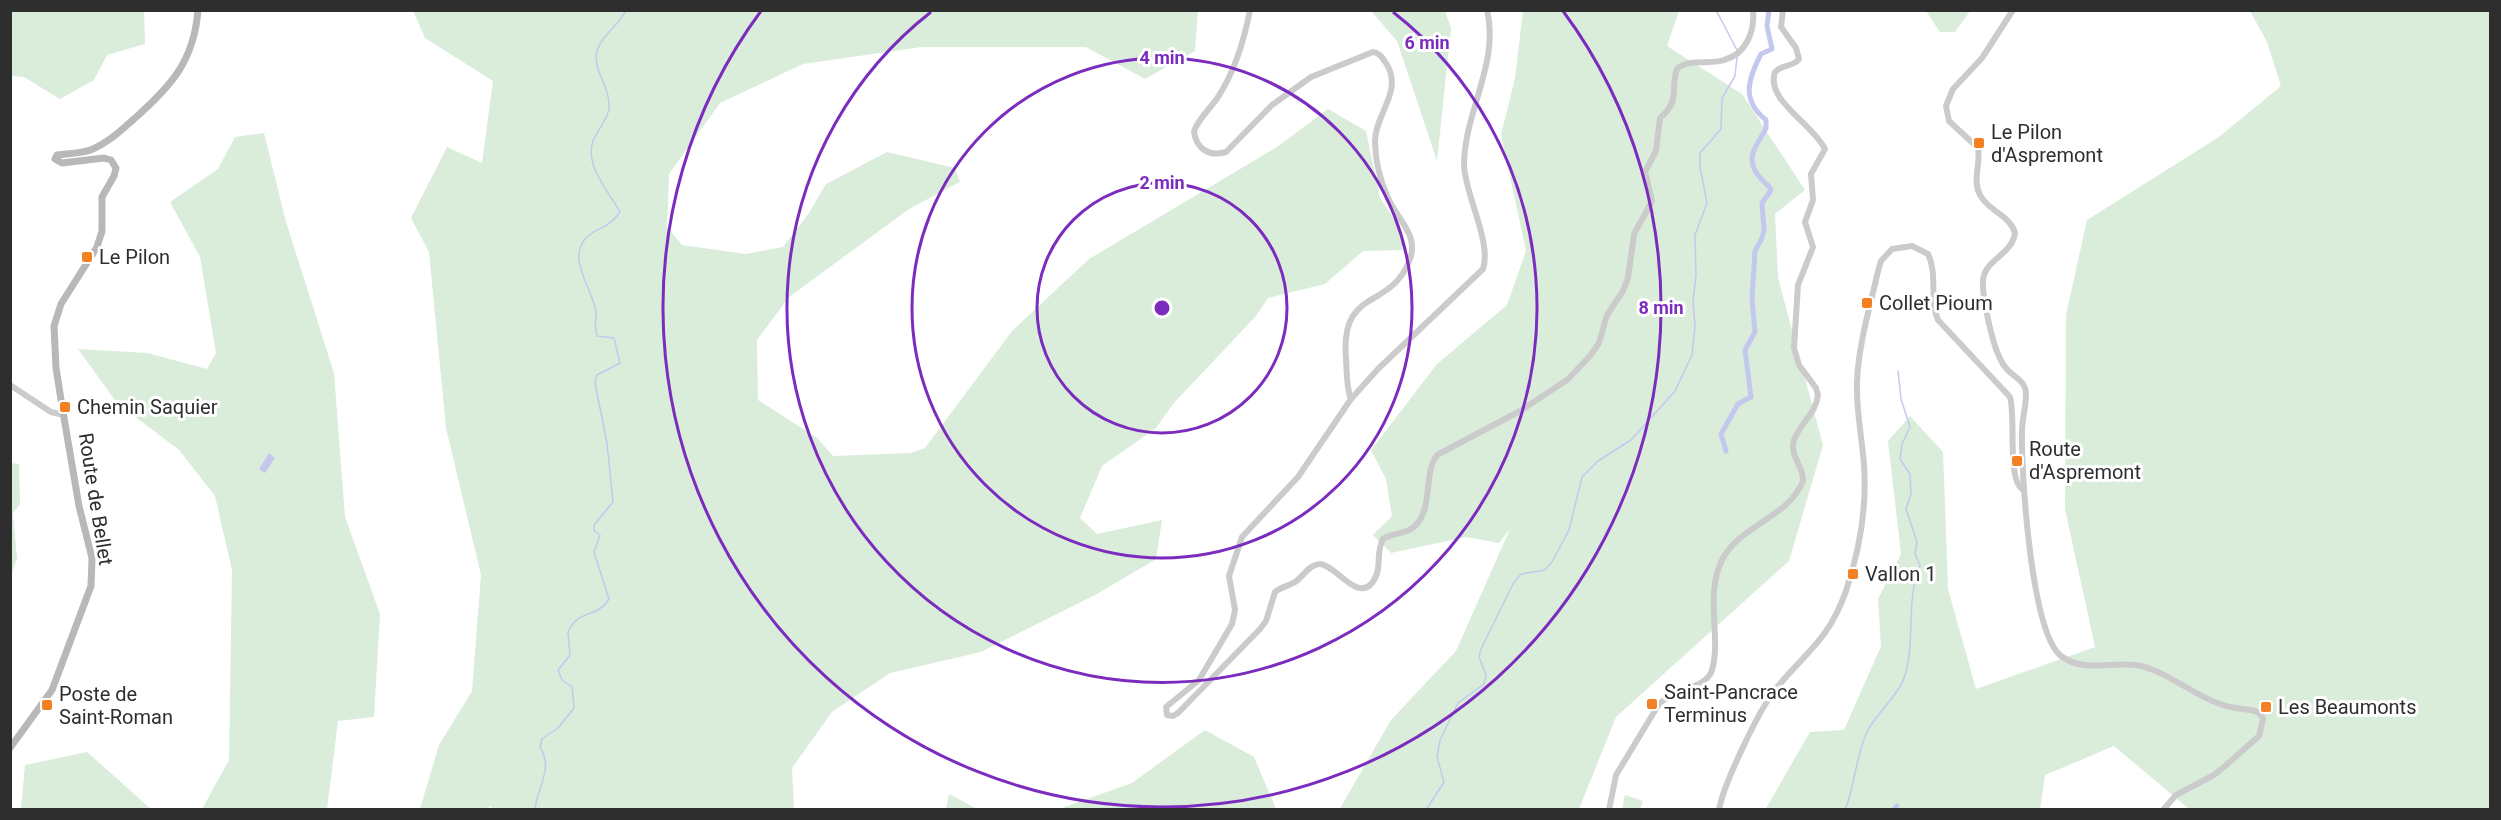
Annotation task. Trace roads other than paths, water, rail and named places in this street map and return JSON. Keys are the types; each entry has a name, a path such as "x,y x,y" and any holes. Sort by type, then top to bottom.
{"main road":[{"name":"Route de Bellet","path":"10,748 52,690 91,586 92,558 78,503 56,368 54,323 61,304 98,247 102,231 102,197 114,176 115,165 104,158 62,164 56,161 56,157 84,152 102,145 165,91 181,69 196,24 198,10"}],"street":[{"path":"1250,10 1243,44 1231,71 1217,98 1194,131 1199,146 1207,152 1218,154 1226,152 1272,105 1320,71 1373,52 1380,54 1389,69 1392,80 1389,98 1375,134 1376,162 1389,200 1411,236 1412,252 1407,267 1394,284 1360,307 1346,328 1351,399"},
{"path":"1487,10 1491,32 1467,128 1464,164 1466,187 1484,251 1484,266 1477,276 1378,369 1351,399 1298,477 1242,537 1229,576 1235,610 1233,621 1218,651 1199,680 1166,707 1167,716 1178,713 1260,629 1266,621 1275,592 1293,584 1314,566 1323,565 1354,586 1362,588 1369,586 1376,577 1378,552 1383,539 1410,530 1420,519 1428,493 1431,464 1437,455 1520,411 1567,380 1590,356 1599,343 1607,315 1623,291 1628,278 1634,234 1652,201 1645,172 1656,151 1660,118 1666,112 1675,94 1677,69 1687,63 1724,60 1741,49 1751,34 1752,10"},
{"path":"1610,810 1616,776 1659,704 1665,698 1702,682 1711,673 1715,575 1724,557 1738,541 1785,504 1803,481 1793,445 1814,409 1818,395 1796,358 1795,322 1800,279 1813,247 1805,222 1813,200 1811,174 1825,149 1803,120 1781,101 1774,89 1775,72 1799,59 1796,48 1781,27 1783,10"},
{"path":"2013,10 1982,58 1953,89 1946,106 1948,121 1978,148 1977,180 1980,195 2009,222 2015,233 2009,248 1989,266 1983,282 2000,358 2007,370 2022,382 2026,390 2022,428 2022,489 2041,610 2049,639 2061,656 2081,665 2143,667 2224,706 2252,710 2262,717 2264,725 2259,736 2214,775 2176,795 2163,810"},
{"path":"1719,810 1724,789 1767,703 1777,688 1822,640 1846,590 1858,540 1864,486 1857,394 1858,368 1878,271 1881,261 1892,249 1912,246 1928,254 1932,266 1934,312 1938,320 2010,397 2013,411 2012,437 2017,482 2022,489"},
{"path":"10,385 51,412 64,415"}],"water":[{"path":"269,453 275,458 265,473 259,469"}],"waterway":[{"path":"535,810 545,771 544,755 540,747 542,739 558,728 574,708 572,687 562,680 558,670 570,655 568,632 577,620 599,609 609,599 594,552 600,535 594,531 594,525 613,502 607,443 595,383 597,375 620,363 614,338 597,336 596,313 582,274 579,255 581,245 587,237 611,222 620,212 599,178 591,150 609,108 607,93 597,65 597,51 599,45 626,10"},
{"path":"1716,10 1737,50"},
{"path":"1726,451 1721,434 1738,404 1751,397 1745,350 1755,332 1752,298 1755,251 1764,230 1762,203 1771,190 1758,175 1752,162 1754,151 1766,128 1766,120 1753,105 1749,89 1761,54 1772,49 1767,26 1769,10"},
{"path":"1426,810 1444,782 1437,757 1440,740 1458,703 1484,684 1486,675 1479,657 1481,649 1514,582 1521,574 1545,570 1552,562 1569,530 1582,477 1598,461 1631,440 1675,391 1692,355 1695,326 1693,301 1696,275 1695,235 1707,203 1700,167 1700,153 1721,129 1722,98 1735,76 1737,57"},
{"path":"1845,810 1860,750 1868,730 1899,688 1909,659 1913,591 1920,566 1915,553 1917,542 1906,509 1911,494 1910,474 1900,459 1902,444 1910,427 1901,399 1898,371"},
{"path":"1893,810 1897,806"}],"place":[{"name":"Le Pilon d'Aspremont","path":"1979,143"},
{"name":"Le Pilon","path":"87,257"},
{"name":"Collet Pioum","path":"1867,303"},
{"name":"Chemin Saquier","path":"65,407"},
{"name":"Route d'Aspremont","path":"2017,461"},
{"name":"Vallon 1","path":"1853,574"},
{"name":"Saint-Pancrace Terminus","path":"1652,704"},
{"name":"Poste de Saint-Roman","path":"47,705"},
{"name":"Les Beaumonts","path":"2266,707"}]}
